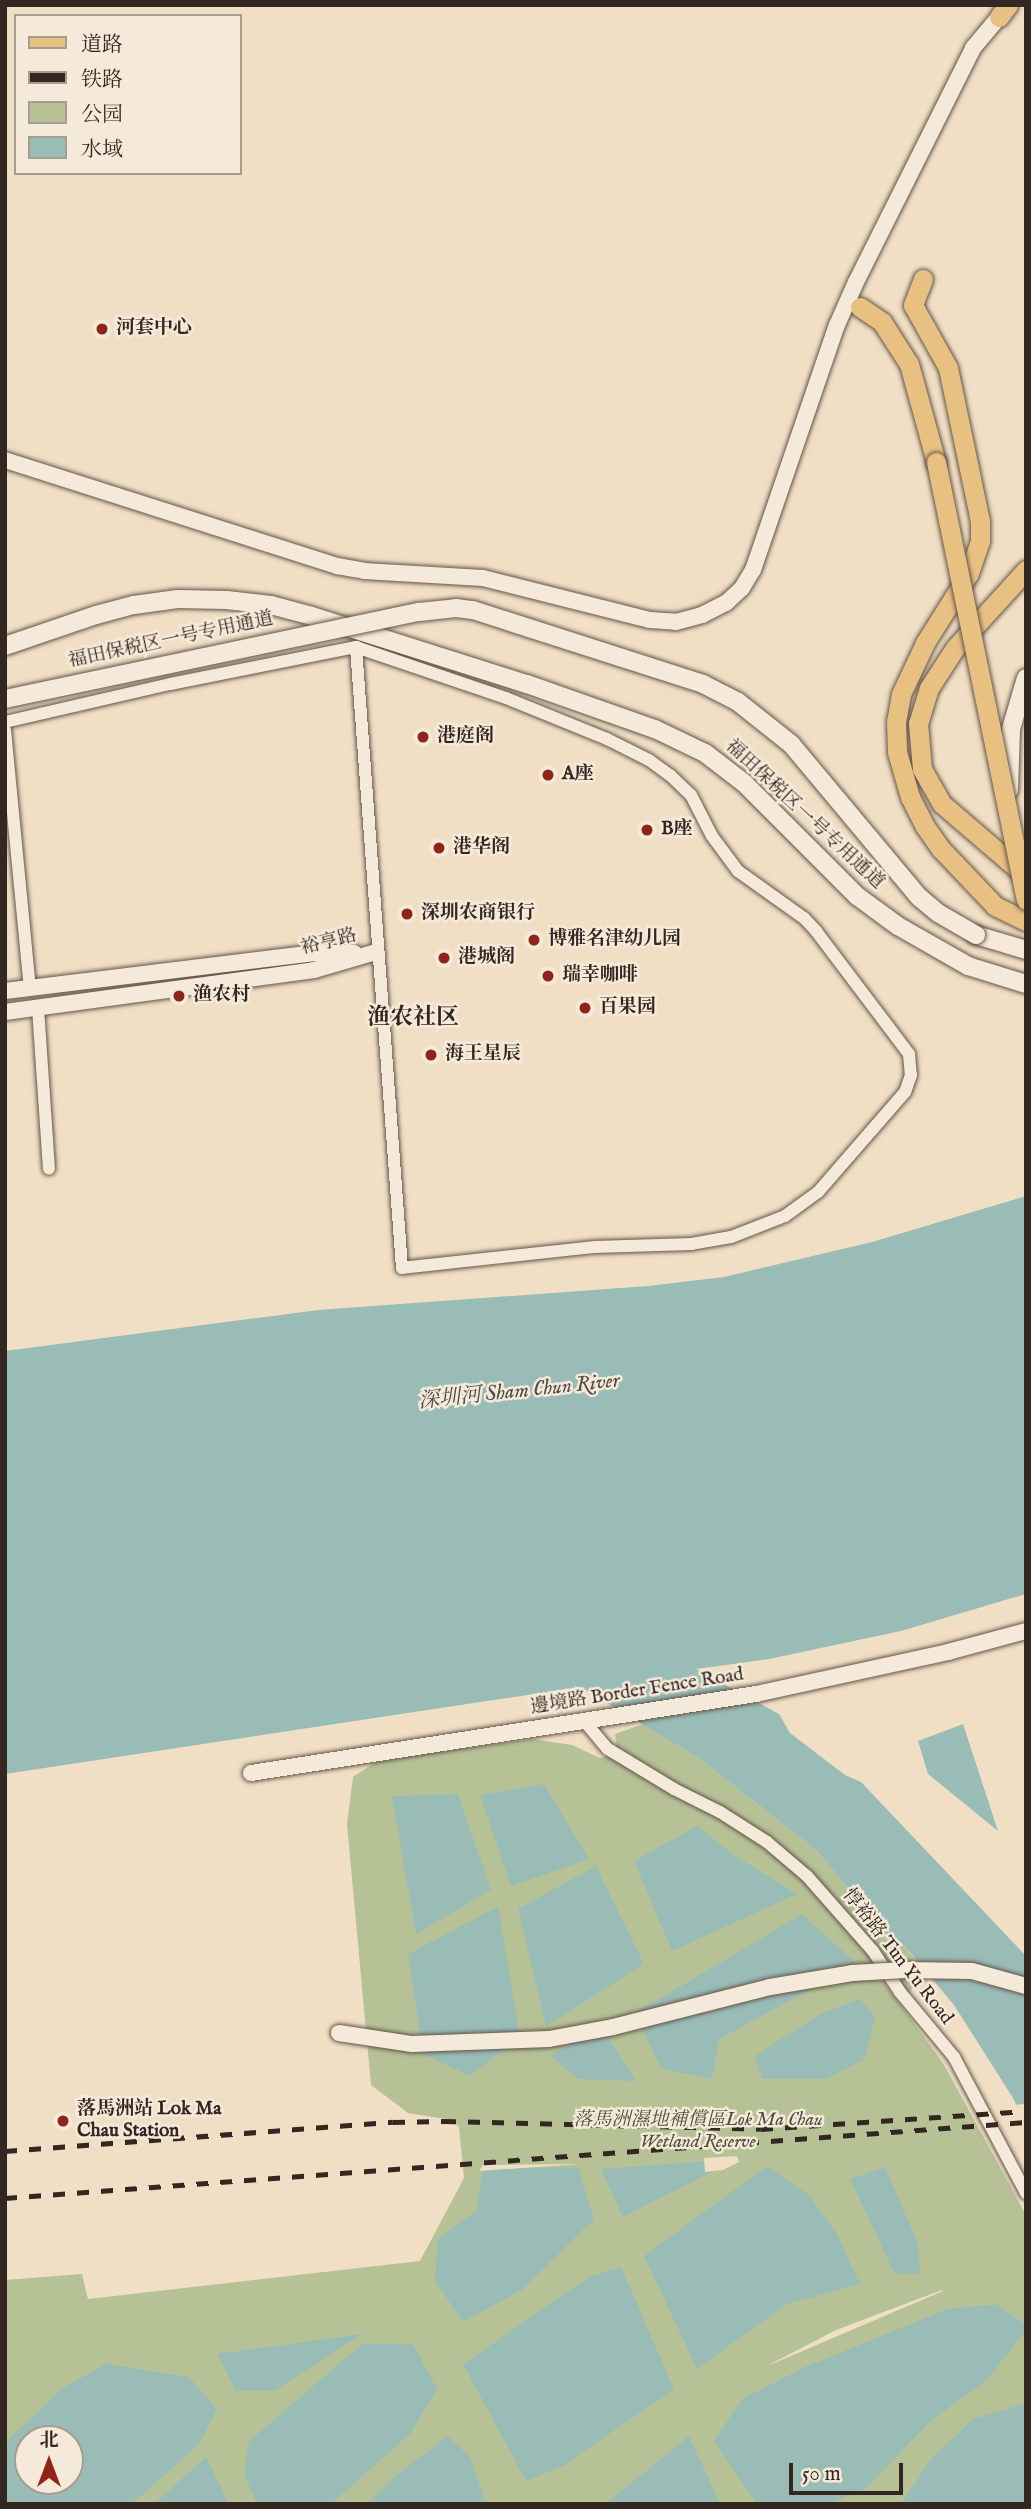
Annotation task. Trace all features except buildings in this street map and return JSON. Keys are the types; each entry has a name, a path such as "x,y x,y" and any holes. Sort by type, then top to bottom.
{"main road":[{"path":"923,279 913,305 948,368 977,508 980,541 969,573 940,617 906,679 895,721 897,752 910,797 924,825 941,849 995,906 1026,921"},
{"path":"860,307 882,322 909,364 936,462 1026,900"},
{"path":"1026,570 955,648 921,706 918,736 922,769 942,804 957,820 1026,876"},
{"name":"福田保税区一号专用通道","path":"5,646 96,615 178,599 227,600 271,605 312,616 527,684 687,743 705,753 744,783 857,896 898,926 968,966 1026,984"},
{"name":"福田保税区一号专用通道","path":"5,699 419,612 456,608 473,610 703,684 738,702 791,744 919,897 938,913 976,935 1026,950"},
{"path":"1013,839 1009,793 1011,729 1026,678"},
{"path":"957,820 1000,845 1026,855"}],"street":[{"path":"5,460 337,566 363,571 483,578 650,621 676,622 702,615 726,603 742,588 753,569 842,314 973,48 1003,11"},
{"path":"5,722 170,684 356,647 506,698 607,738 670,775 691,795 712,836 738,871 804,918 896,1033 909,1054 911,1075 905,1092 818,1192 785,1216 732,1237 692,1244 594,1247 402,1268 376,953 356,647"},
{"path":"5,730 30,988"},
{"name":"裕亨路","path":"5,991 315,953 376,953"},
{"name":"裕亨路","path":"5,1012 314,970 376,953"},
{"path":"38,1008 49,1169"},
{"name":"邊境路 Border Fence Road","path":"251,1773 756,1694 948,1652 1026,1631"},
{"name":"惇裕路 Tun Yu Road","path":"584,1722 608,1749 767,1842 807,1875 873,1951 906,1999 954,2057 1026,2193"},
{"path":"339,2034 412,2044 549,2039 613,2027 770,1987 892,1970 951,1969 993,1975 1026,1986"}],"green space":[{"name":"落馬洲濕地補償區Lok Ma Chau Wetland Reserve","path":"643,1724 697,1757 816,1850 895,1944 901,1942 917,1962 915,1983 906,1999 878,1974 943,2063 1026,2215 1026,2504 5,2504 5,2280 82,2274 88,2299 420,2261 464,2178 459,2127 452,2120 408,2113 371,2085 347,1824 353,1777 379,1760 533,1739 572,1745 600,1758 617,1754 615,1734","holes":["943,2291 765,2367 836,2330"]}],"water":[{"name":"深圳河 Sham Chun River","path":"1026,1196 1026,1594 901,1631 769,1659 696,1669 779,1714 790,1733 845,1775 861,1782 1026,1956 1026,2125 1013,2098 954,2005 902,1943 895,1944 816,1850 697,1757 580,1687 5,1774 5,1351 318,1310 648,1286 724,1277 872,1242"},
{"path":"963,1724 998,1831 928,1774 918,1741"},
{"path":"544,1784 589,1859 511,1886 480,1795"},
{"path":"458,1794 491,1890 416,1934 392,1796"},
{"path":"697,1826 732,1854 797,1894 672,1951 634,1861"},
{"path":"596,1866 644,1964 546,2026 518,1909"},
{"path":"498,1907 520,2037 470,2076 423,2054 408,1954"},
{"path":"802,1914 857,1964 719,2039 712,2079 662,2069 634,2014"},
{"path":"860,1999 875,2017 865,2059 825,2079 762,2079 755,2056 820,2014"},
{"path":"599,2024 636,2081 578,2079 551,2056"},
{"path":"737,2159 623,2217 601,2169"},
{"path":"767,2166 810,2196 838,2236 860,2284 787,2304 697,2369 644,2256"},
{"path":"578,2167 594,2219 523,2289 463,2322 435,2281 438,2239 476,2211 483,2169"},
{"path":"885,2167 918,2244 920,2274 895,2274 850,2179"},
{"path":"621,2267 674,2389 563,2466 526,2481 463,2364 591,2276"},
{"path":"996,2304 1026,2325 1026,2330 988,2379 933,2419 865,2489 828,2504 757,2504 714,2441 742,2399 805,2367 948,2309"},
{"path":"362,2334 274,2391 236,2391 217,2354"},
{"path":"362,2344 413,2344 437,2389 410,2434 331,2504 257,2504 244,2474 249,2441"},
{"path":"106,2364 189,2377 217,2409 199,2444 132,2504 5,2504 5,2443 14,2434 14,2495 84,2495 84,2425 24,2425 61,2389"},
{"path":"1026,2403 1024,2504 901,2504 931,2459 973,2419"},
{"path":"448,2436 470,2457 486,2504 367,2504 395,2476"},
{"path":"689,2436 720,2504 605,2504"},
{"path":"206,2457 229,2504 154,2504"}],"pier":[{"path":"1026,2104 1026,2129 1012,2105"},
{"path":"737,2156 739,2162 723,2170 705,2172 704,2158"},
{"path":"580,2164 479,2171 483,2165"}],"railway":[{"path":"5,2151 393,2122 761,2129 1026,2111"},
{"path":"5,2198 1026,2122"}],"place":[{"name":"河套中心","path":"102,329"},
{"name":"港庭阁","path":"423,737"},
{"name":"A座","path":"548,775"},
{"name":"B座","path":"647,830"},
{"name":"港华阁","path":"439,848"},
{"name":"深圳农商银行","path":"407,914"},
{"name":"博雅名津幼儿园","path":"534,940"},
{"name":"港城阁","path":"444,958"},
{"name":"瑞幸咖啡","path":"548,976"},
{"name":"渔农村","path":"179,996"},
{"name":"百果园","path":"585,1008"},
{"name":"海王星辰","path":"431,1055"},
{"name":"落馬洲站 Lok Ma Chau Station","path":"63,2121"}],"district":[{"name":"渔农社区","path":"413,1018"}]}
